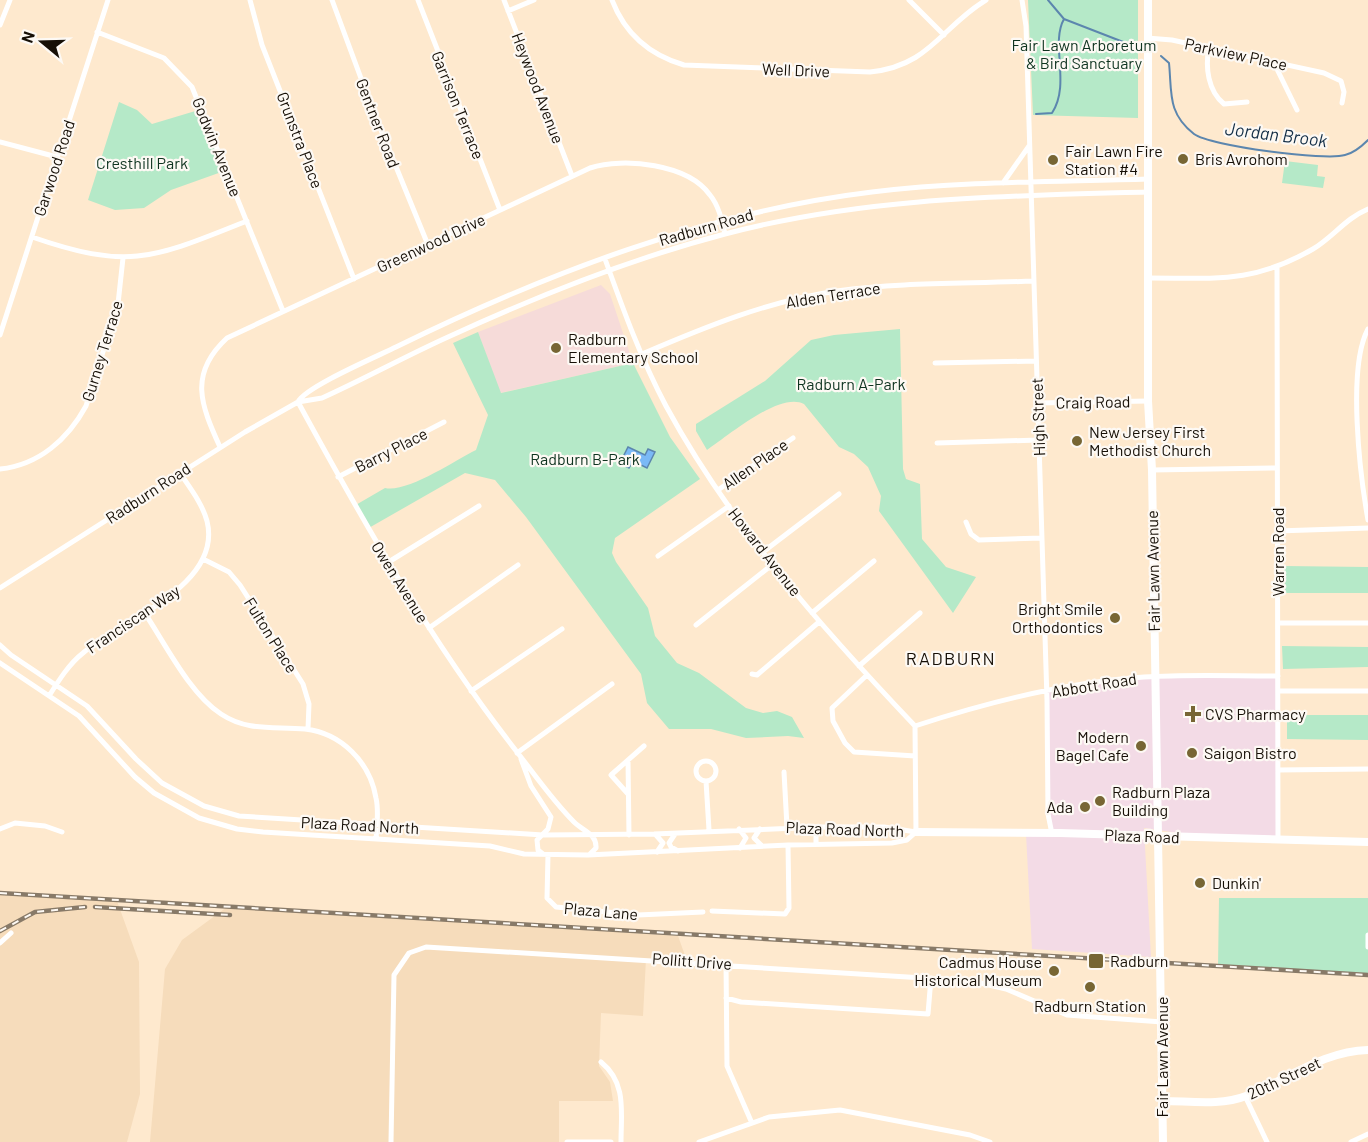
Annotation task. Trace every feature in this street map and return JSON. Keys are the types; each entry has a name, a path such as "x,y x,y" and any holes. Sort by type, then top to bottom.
{"main road":[{"name":"Fair Lawn Avenue","path":"1148,0 1148,401 1152,470 1162,1142"},
{"name":"Plaza Road","path":"916,832 1278,838 1368,842"},
{"name":"20th Street","path":"1163,1101 1227,1101 1245,1096 1340,1053 1368,1050"}],"street":[{"path":"0,25 10,0"},
{"name":"Garwood Road","path":"0,335 108,0"},
{"name":"Grunstra Place","path":"250,0 262,45 354,279"},
{"name":"Gentner Road","path":"332,0 372,108 428,245"},
{"name":"Garrison Terrace","path":"418,0 500,210"},
{"name":"Heywood Avenue","path":"504,0 572,176"},
{"path":"508,11 534,0"},
{"name":"Well Drive","path":"612,0 622,22 647,48 671,61 693,66 884,71 919,57 986,0"},
{"path":"909,0 944,35"},
{"name":"High Street","path":"1022,0 1026,26 1047,692 1048,814 1052,834"},
{"name":"Godwin Avenue","path":"97,32 152,52 184,76 197,97 283,311"},
{"name":"Parkview Place","path":"1147,38 1172,40 1324,73 1341,81 1344,92 1342,103"},
{"path":"1209,48 1206,68 1218,98 1224,104 1247,102"},
{"path":"1274,63 1297,110"},
{"path":"0,142 57,157"},
{"path":"1004,183 1029,145"},
{"name":"Greenwood Drive","path":"220,447 202,406 202,383 207,363 227,338 572,176 600,165 619,163 642,163 670,170 709,193 725,234"},
{"name":"Radburn Road","path":"298,402 303,394 417,337 507,297 605,259 722,222 795,205 870,192 1004,183 1148,179"},
{"name":"Radburn Road","path":"0,588 220,447 298,402 321,398 484,320 609,271 725,234 797,217 872,205 951,197 1148,192"},
{"path":"1149,278 1242,277 1277,266 1312,249 1356,215 1368,209"},
{"path":"32,237 76,252 123,258 170,252 247,221"},
{"name":"Gurney Terrace","path":"0,469 17,466 43,455 64,437 79,419 86,406 117,311 122,286 123,258"},
{"name":"Howard Avenue","path":"605,259 642,354 665,404 718,490 763,552 819,622 915,726"},
{"name":"Warren Road","path":"1277,266 1278,838"},
{"name":"Alden Terrace","path":"642,354 735,316 813,295 883,286 1034,281"},
{"path":"1368,329 1358,362 1359,443 1368,520"},
{"path":"935,363 1036,361"},
{"name":"Craig Road","path":"1037,403 1148,401"},
{"name":"Owen Avenue","path":"298,402 387,563 429,628 518,753 574,822 591,835"},
{"name":"Barry Place","path":"338,477 444,422"},
{"name":"Allen Place","path":"718,490 793,438"},
{"path":"937,443 1039,440"},
{"path":"1152,470 1277,468"},
{"name":"Franciscan Way","path":"49,696 69,666 84,652 186,583 203,559 208,540 207,521 198,501 180,473"},
{"path":"763,552 839,494"},
{"path":"387,563 479,506"},
{"path":"658,556 729,506"},
{"path":"966,522 971,534 979,540 1042,538"},
{"path":"1278,531 1368,528"},
{"name":"Fulton Place","path":"203,559 229,572 240,585 303,684 309,704 308,729"},
{"path":"812,613 874,561"},
{"path":"696,625 773,564"},
{"path":"429,628 518,565"},
{"path":"144,612 196,689 220,714 252,727 308,729 339,741 364,766 375,793 376,839"},
{"path":"859,666 920,613"},
{"path":"752,674 757,675 819,622"},
{"path":"1278,623 1368,623"},
{"path":"471,690 562,629"},
{"name":"Plaza Road North","path":"0,645 10,655 56,685 97,716 153,776 192,801 245,817 543,835 629,835 787,827 884,827 916,832"},
{"name":"Plaza Road North","path":"0,663 88,725 145,785 187,812 224,826 250,831 490,846 515,853 588,855 788,845 892,843 907,840 916,832"},
{"path":"867,675 832,708 833,721 845,743 860,753 915,756"},
{"name":"Abbott Road","path":"915,726 1047,692 1154,676 1278,676"},
{"path":"518,753 612,684"},
{"path":"1278,692 1368,691"},
{"path":"915,726 916,832"},
{"path":"628,794 611,775 644,746"},
{"name":"Owen Avenue","path":"518,753 531,786 551,817 550,826 543,835"},
{"path":"628,760 629,835"},
{"path":"1278,770 1368,769"},
{"path":"784,772 787,827"},
{"path":"706,781 709,831"},
{"path":"187,812 192,801"},
{"path":"0,829 15,823 45,826 62,832"},
{"path":"816,827 816,844"},
{"path":"762,828 754,838 763,846"},
{"path":"739,829 746,838 740,848"},
{"path":"679,832 670,838 669,843 679,852"},
{"path":"654,834 663,843 655,853"},
{"name":"Plaza Lane","path":"543,835 537,843 546,854 547,898 556,907 623,914 702,912"},
{"path":"588,855 596,848 596,841 591,835"},
{"path":"712,911 785,914 789,908 788,845"},
{"path":"0,943 11,933"},
{"path":"1368,935 1368,947"},
{"name":"Pollitt Drive","path":"391,1142 393,980 398,966 409,954 435,946 931,978 996,986 1079,1017 1162,1022"},
{"path":"726,963 727,1066 751,1121"},
{"path":"726,998 741,1002 928,1014 931,978"},
{"path":"601,1062 614,1074 621,1089 621,1142"},
{"path":"1245,1096 1267,1142"},
{"path":"699,1142 714,1138 751,1121 777,1115 840,1110 970,1135 990,1142"},
{"path":"1351,1142 1368,1134"},
{"path":"567,1142 610,1142"}],"shaded area":[{"name":"Radburn Elementary School","path":"601,285 610,294 633,363 500,393 478,332"},
{"path":"1278,676 1278,838 1213,838 1144,828 1151,957 1032,949 1026,834 1051,834 1048,814 1047,692 1143,677"},
{"path":"0,894 117,901 139,962 140,1094 127,1142 0,1142"},
{"path":"227,907 678,936 687,961 646,959 643,1016 601,1013 599,1066 610,1082 613,1101 559,1101 559,1142 150,1142 165,969 182,940"}],"green space":[{"name":"Fair Lawn Arboretum & Bird Sanctuary","path":"1028,0 1138,0 1138,118 1033,115"},
{"name":"Cresthill Park","path":"119,102 137,110 152,124 202,109 227,170 171,190 144,208 115,210 88,200"},
{"path":"1285,161 1318,165 1317,176 1325,177 1323,188 1282,183"},
{"name":"Radburn A-Park","path":"900,329 903,469 906,479 920,484 922,539 946,567 976,577 953,613 879,511 881,496 868,467 854,454 839,447 804,404 794,402 768,409 707,450 696,431 696,424 765,381 811,340 834,335"},
{"name":"Radburn B-Park","path":"478,332 501,393 633,363 670,437 700,479 615,538 612,553 616,562 648,608 655,636 677,663 699,673 746,708 763,713 777,711 792,717 804,738 788,736 746,738 711,729 669,729 647,703 641,674 526,517 495,480 465,473 367,529 354,506 385,488 405,486 418,481 476,450 488,415 453,343"},
{"path":"1284,566 1368,567 1368,593 1285,593"},
{"path":"1282,646 1368,647 1368,667 1283,669"},
{"path":"1287,715 1368,715 1368,740 1287,739"},
{"path":"1219,898 1368,898 1368,976 1218,967"}],"water":[{"path":"628,447 645,455 648,449 655,452 647,468 633,461 629,468 620,463"}],"waterway":[{"name":"Jordan Brook","path":"1048,0 1064,19 1131,45"},
{"path":"1036,114 1052,113 1057,102 1060,90 1059,40 1064,19"},
{"name":"Jordan Brook","path":"1161,56 1169,63 1172,102 1179,118 1194,134 1204,139 1244,148 1316,156 1352,153 1368,140"}],"railway":[{"path":"0,893 1368,975"},
{"path":"0,931 35,912 85,907"},
{"path":"95,907 230,915"}],"place":[{"name":"Bris Avrohom","path":"1183,159"},
{"name":"Fair Lawn Fire Station #4","path":"1053,160"},
{"name":"Radburn Elementary School","path":"556,348"},
{"name":"New Jersey First Methodist Church","path":"1077,441"},
{"name":"Bright Smile Orthodontics","path":"1115,618"},
{"name":"CVS Pharmacy","path":"1193,714"},
{"name":"Modern Bagel Cafe","path":"1141,746"},
{"name":"Saigon Bistro","path":"1192,753"},
{"name":"Radburn Plaza Building","path":"1100,801"},
{"name":"Ada","path":"1085,807"},
{"name":"Dunkin'","path":"1200,883"},
{"name":"Radburn","path":"1096,961"},
{"name":"Cadmus House Historical Museum","path":"1054,971"},
{"name":"Radburn Station","path":"1090,987"}],"district":[{"name":"RADBURN","path":"951,659"}]}
